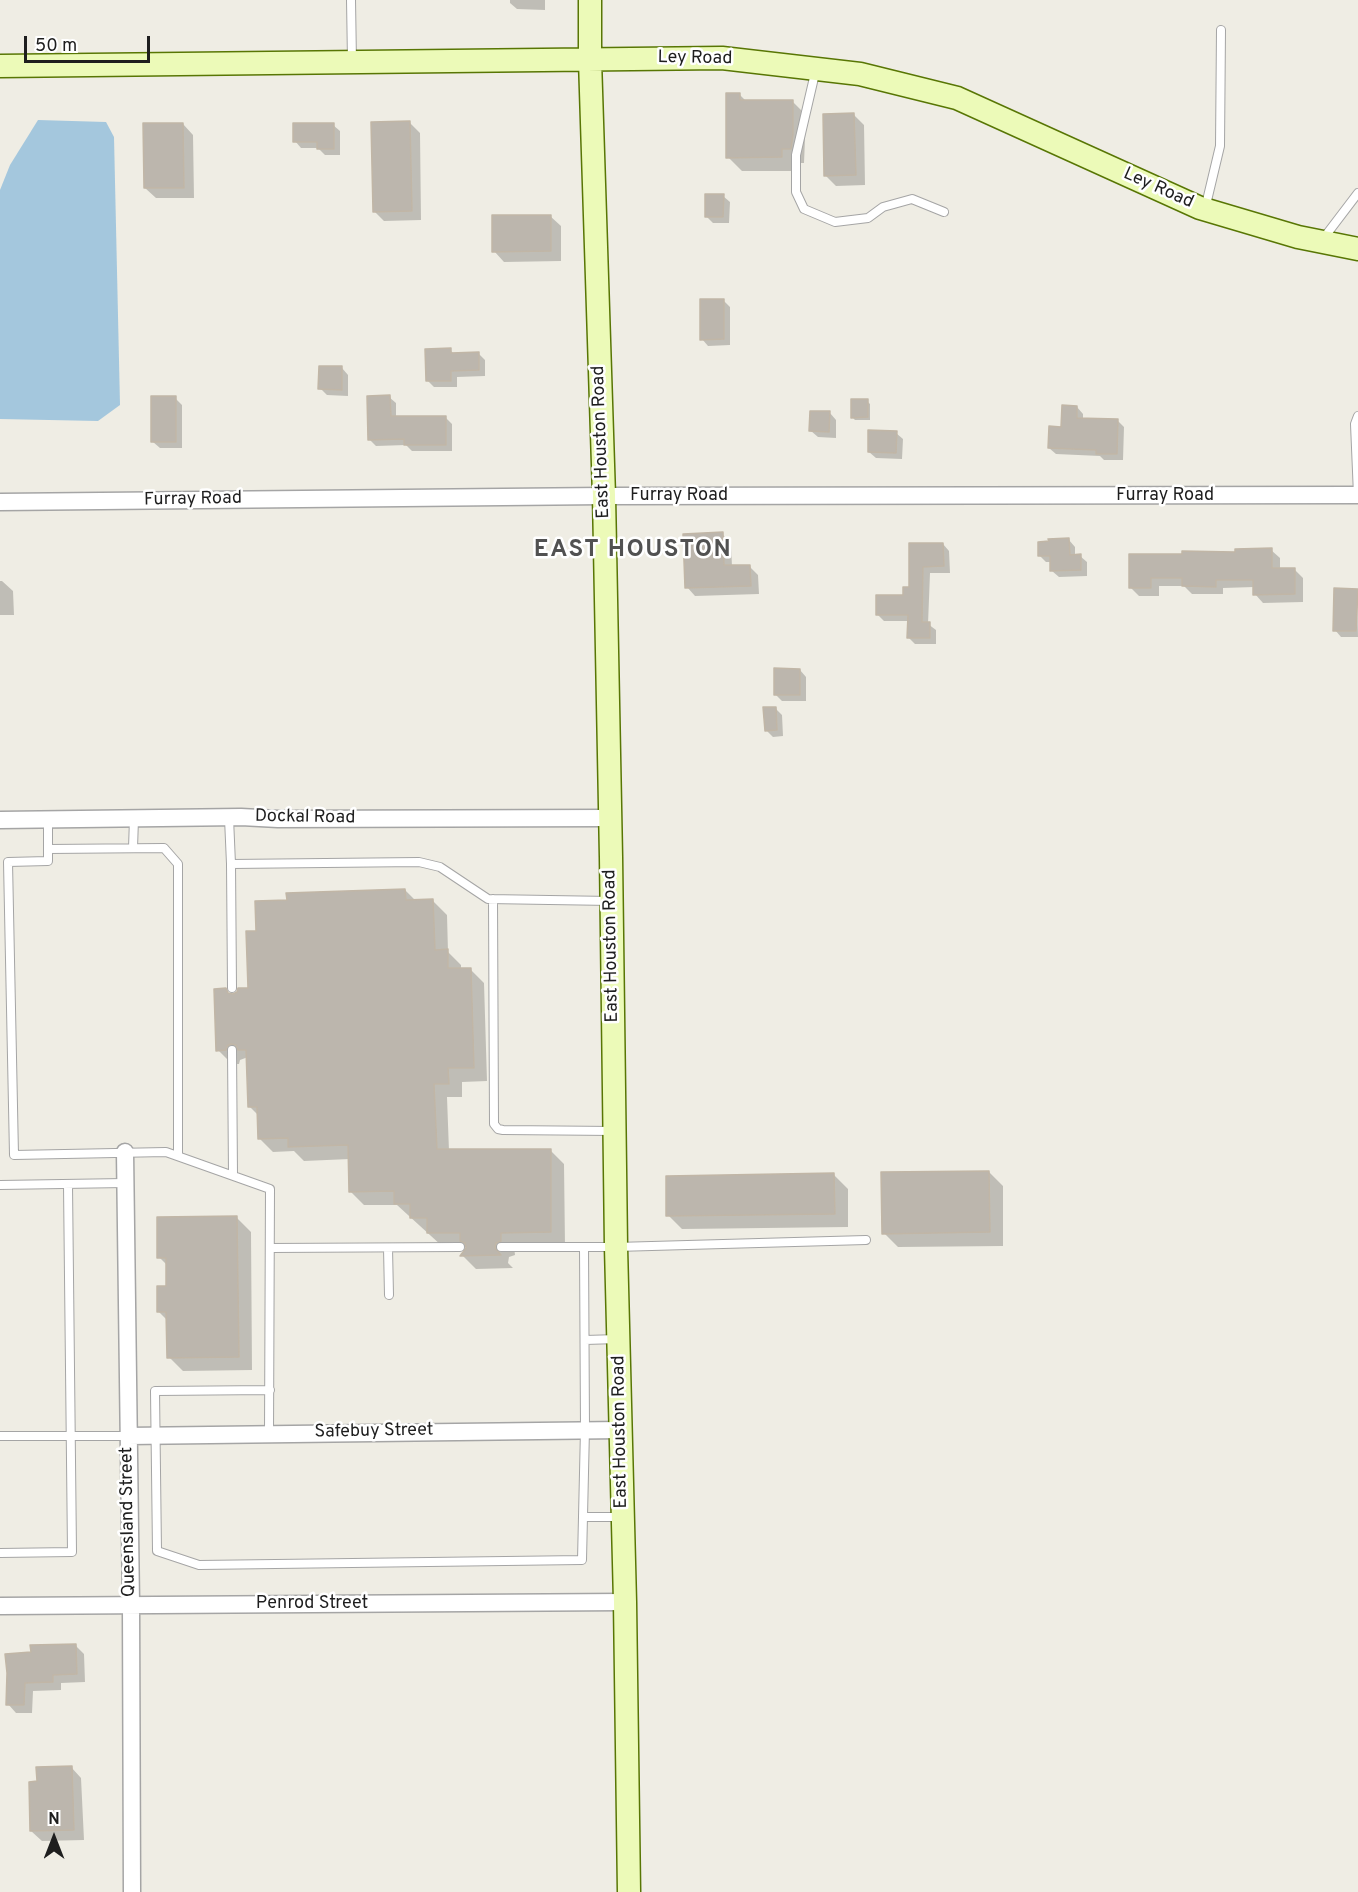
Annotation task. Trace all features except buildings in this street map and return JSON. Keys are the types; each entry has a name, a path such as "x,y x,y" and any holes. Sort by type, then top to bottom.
{"street":[{"name":"East Houston Road","path":"590,0 604,496 629,1892"},
{"name":"Ley Road","path":"0,66 722,58 816,68 860,74 957,98 1205,210 1321,242 1358,249"},
{"name":"Furray Road","path":"0,502 604,496 1358,495"},
{"name":"Dockal Road","path":"0,820 609,818"},
{"name":"Queensland Street","path":"125,1152 132,1892"},
{"name":"Safebuy Street","path":"128,1436 621,1430"},
{"name":"Penrod Street","path":"0,1606 625,1602"}],"lane":[{"path":"351,0 352,61"},
{"path":"1205,210 1220,146 1221,30"},
{"path":"816,68 796,155 796,192 804,209 835,222 867,218 883,207 912,199 944,212"},
{"path":"1321,242 1358,193"},
{"path":"1358,416 1355,424 1358,495"},
{"path":"229,818 232,988"},
{"path":"48,819 48,861 8,862 14,1155 166,1152 270,1189 269,1433"},
{"path":"133,848 134,819"},
{"path":"48,849 164,848 178,864 178,1156"},
{"path":"231,864 419,862 440,867 478,893 493,899 612,901"},
{"path":"493,899 494,1124 498,1129 503,1130 615,1131"},
{"path":"232,1050 233,1175"},
{"path":"0,1185 125,1183"},
{"path":"0,1553 72,1552 68,1185"},
{"path":"501,1247 616,1247 866,1240"},
{"path":"270,1248 460,1247"},
{"path":"270,1390 155,1391 157,1551 199,1565 582,1560 585,1430 584,1247"},
{"path":"388,1248 389,1295"},
{"path":"585,1340 618,1339"},
{"path":"0,1437 128,1436"},
{"path":"583,1517 623,1517"}],"water":[{"path":"38,120 106,122 114,137 120,405 98,421 0,419 0,190 10,165"}],"district":[{"name":"EAST HOUSTON","path":"633,551"}]}
